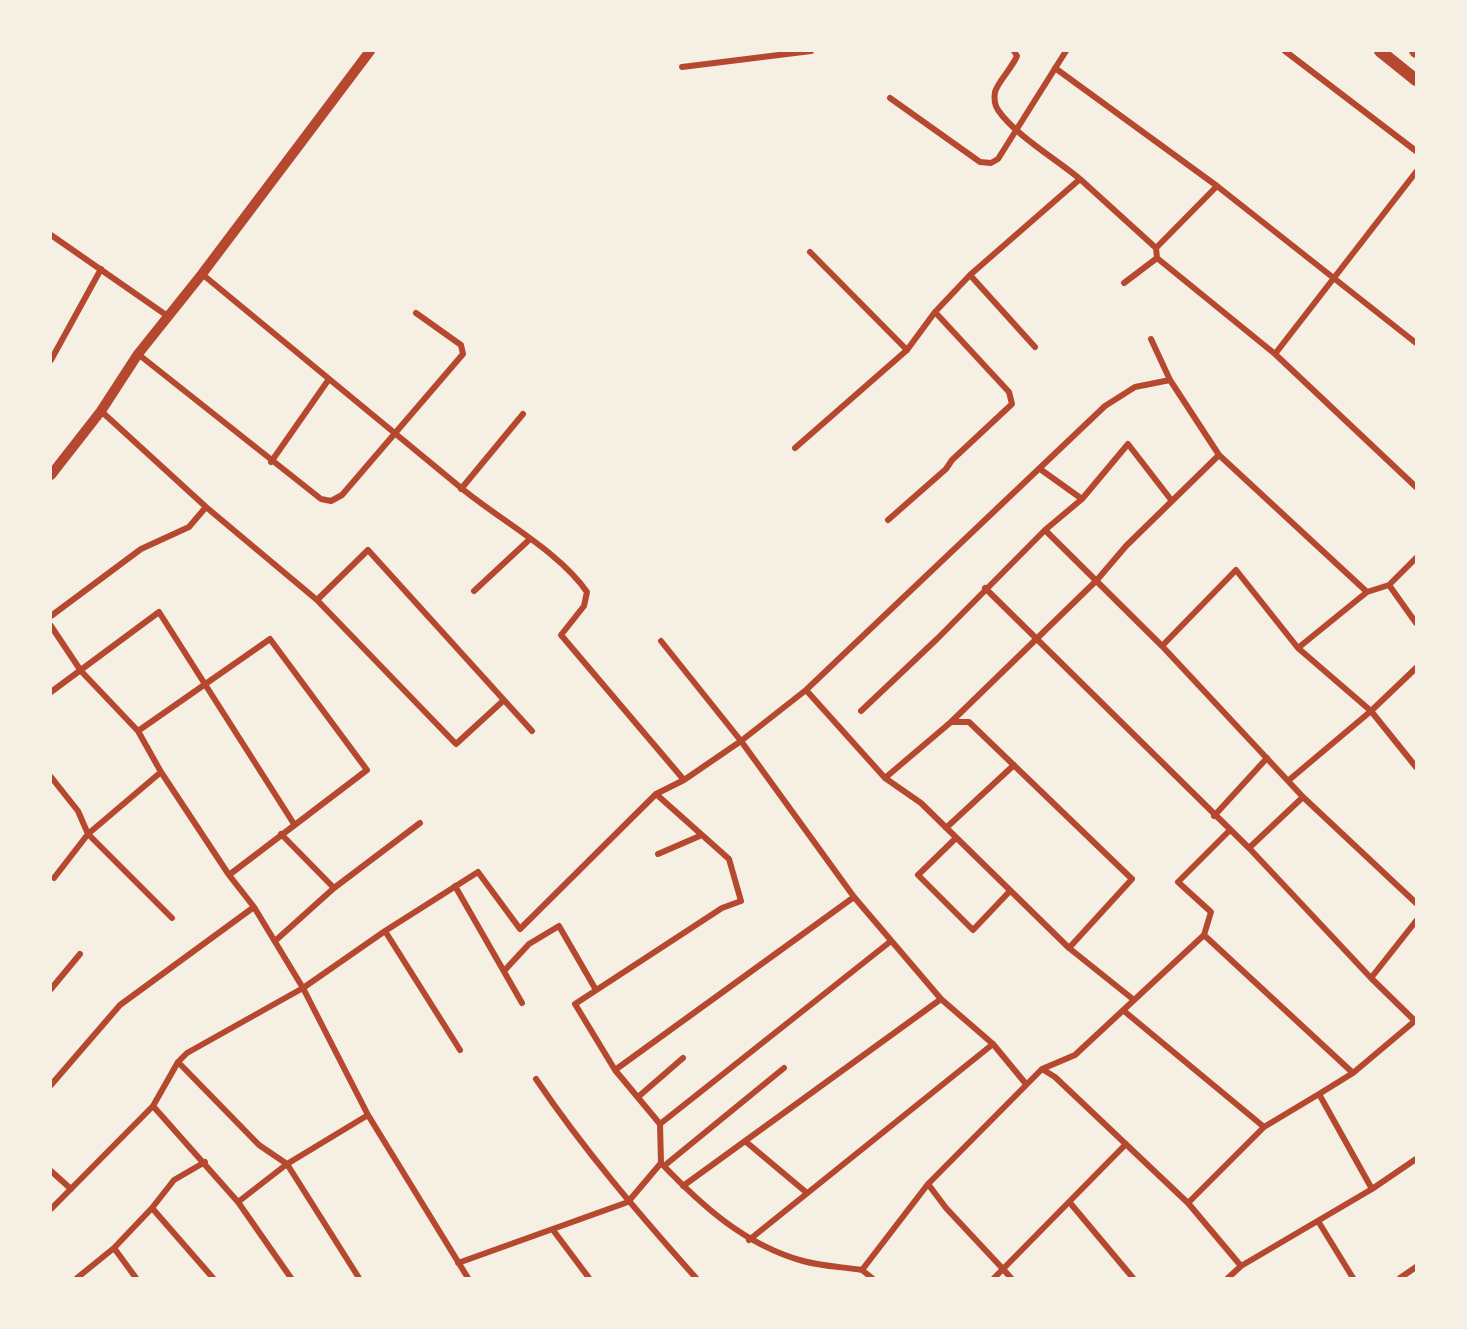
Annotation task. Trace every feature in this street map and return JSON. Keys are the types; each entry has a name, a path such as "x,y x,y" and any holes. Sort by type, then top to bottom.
{"main road":[{"path":"1380,51 1416,80"}],"street":[{"path":"51,475 101,411 138,354 202,274 370,51"},
{"path":"682,67 765,54 811,51"},
{"path":"1014,51 1017,56 1011,70 996,88 994,100 997,109 1018,130 1080,179 1156,248 1157,258 1275,354 1416,487"},
{"path":"890,98 980,162 991,163 998,159 1018,130 1066,51"},
{"path":"1285,51 1416,151"},
{"path":"1055,68 1217,186 1416,343"},
{"path":"1275,354 1416,172"},
{"path":"795,448 907,350 935,312 970,275 1080,179"},
{"path":"1156,248 1217,186"},
{"path":"51,235 169,317"},
{"path":"810,252 907,350"},
{"path":"1124,283 1157,258"},
{"path":"51,360 101,269"},
{"path":"202,274 397,432 462,489 530,539 580,581 587,592 584,606 561,635 684,780"},
{"path":"970,275 1035,348"},
{"path":"888,520 946,469 952,460 1012,404 1009,392 935,312"},
{"path":"138,354 321,500 332,501 342,495 463,354 461,345 416,313"},
{"path":"1151,339 1170,380 1219,455 1367,592"},
{"path":"271,462 329,379"},
{"path":"51,1209 153,1106 178,1062 187,1053 303,988 385,931 478,872 520,929 657,794 684,780 741,741 806,690 1105,406 1135,387 1170,380"},
{"path":"101,411 206,507 317,600 456,744 504,700"},
{"path":"462,489 523,414"},
{"path":"861,711 937,639 1045,530 1082,499 1128,444 1172,501"},
{"path":"885,778 951,722 1097,580 1125,546 1219,455"},
{"path":"1040,469 1082,499"},
{"path":"51,616 141,549 189,527 206,507"},
{"path":"1045,530 1162,646 1303,797 1416,903"},
{"path":"474,591 530,539"},
{"path":"317,600 368,550 532,731"},
{"path":"1298,648 1367,592 1389,585 1416,558"},
{"path":"1162,646 1236,570 1298,648 1371,711 1416,767"},
{"path":"1389,585 1416,623"},
{"path":"985,588 1229,831 1249,848 1371,978 1416,1020 1353,1073 1264,1127 1188,1203"},
{"path":"51,692 159,612 294,824"},
{"path":"51,626 81,671 138,731 161,772 229,875 254,907 303,988 368,1114 468,1278"},
{"path":"138,731 270,639 367,770 229,875"},
{"path":"661,641 741,741 854,897 940,999 993,1044 1026,1084"},
{"path":"1289,780 1371,711 1416,668"},
{"path":"806,690 885,778 921,803 1069,948 1134,1000"},
{"path":"951,722 969,722 1132,879 1069,948"},
{"path":"1214,816 1267,758"},
{"path":"946,828 1014,765"},
{"path":"52,877 88,834 161,772"},
{"path":"51,777 78,811 88,834 172,918"},
{"path":"657,794 729,859 741,901 722,908 575,1004 615,1070 660,1124 663,1165 682,1186 749,1240 804,1261 862,1270 872,1278"},
{"path":"1249,848 1303,797"},
{"path":"275,941 334,888 420,824"},
{"path":"862,1270 928,1184 1026,1084 1042,1069 1075,1055 1204,935 1211,912 1178,882 1229,831"},
{"path":"280,834 334,888"},
{"path":"658,854 702,835"},
{"path":"956,838 918,875 973,930 1010,891"},
{"path":"455,886 522,1003"},
{"path":"615,1070 854,897"},
{"path":"51,1085 120,1005 254,907"},
{"path":"1371,978 1416,921"},
{"path":"504,971 529,944 559,926 596,990"},
{"path":"385,931 460,1050"},
{"path":"1204,935 1353,1073"},
{"path":"660,1124 891,941"},
{"path":"51,989 80,954"},
{"path":"682,1186 940,999"},
{"path":"1124,1011 1264,1127"},
{"path":"749,1240 993,1044"},
{"path":"638,1097 683,1058"},
{"path":"178,1062 259,1145 287,1164 359,1278"},
{"path":"458,1263 628,1202 663,1165 784,1068"},
{"path":"1042,1069 1055,1077 1188,1203 1242,1266"},
{"path":"536,1079 565,1122 628,1202 696,1278"},
{"path":"1319,1094 1372,1189"},
{"path":"153,1106 205,1162 238,1202 291,1278"},
{"path":"238,1202 287,1164 368,1114"},
{"path":"745,1141 807,1193"},
{"path":"994,1278 1071,1204 1126,1144"},
{"path":"1228,1278 1242,1266 1372,1189 1416,1159"},
{"path":"77,1278 114,1248 152,1209 174,1180 205,1162"},
{"path":"51,1171 71,1189"},
{"path":"928,1184 946,1209 1011,1278"},
{"path":"1071,1204 1133,1278"},
{"path":"152,1209 213,1278"},
{"path":"1318,1221 1353,1278"},
{"path":"553,1230 589,1278"},
{"path":"114,1248 136,1278"},
{"path":"1400,1278 1416,1267"}]}
